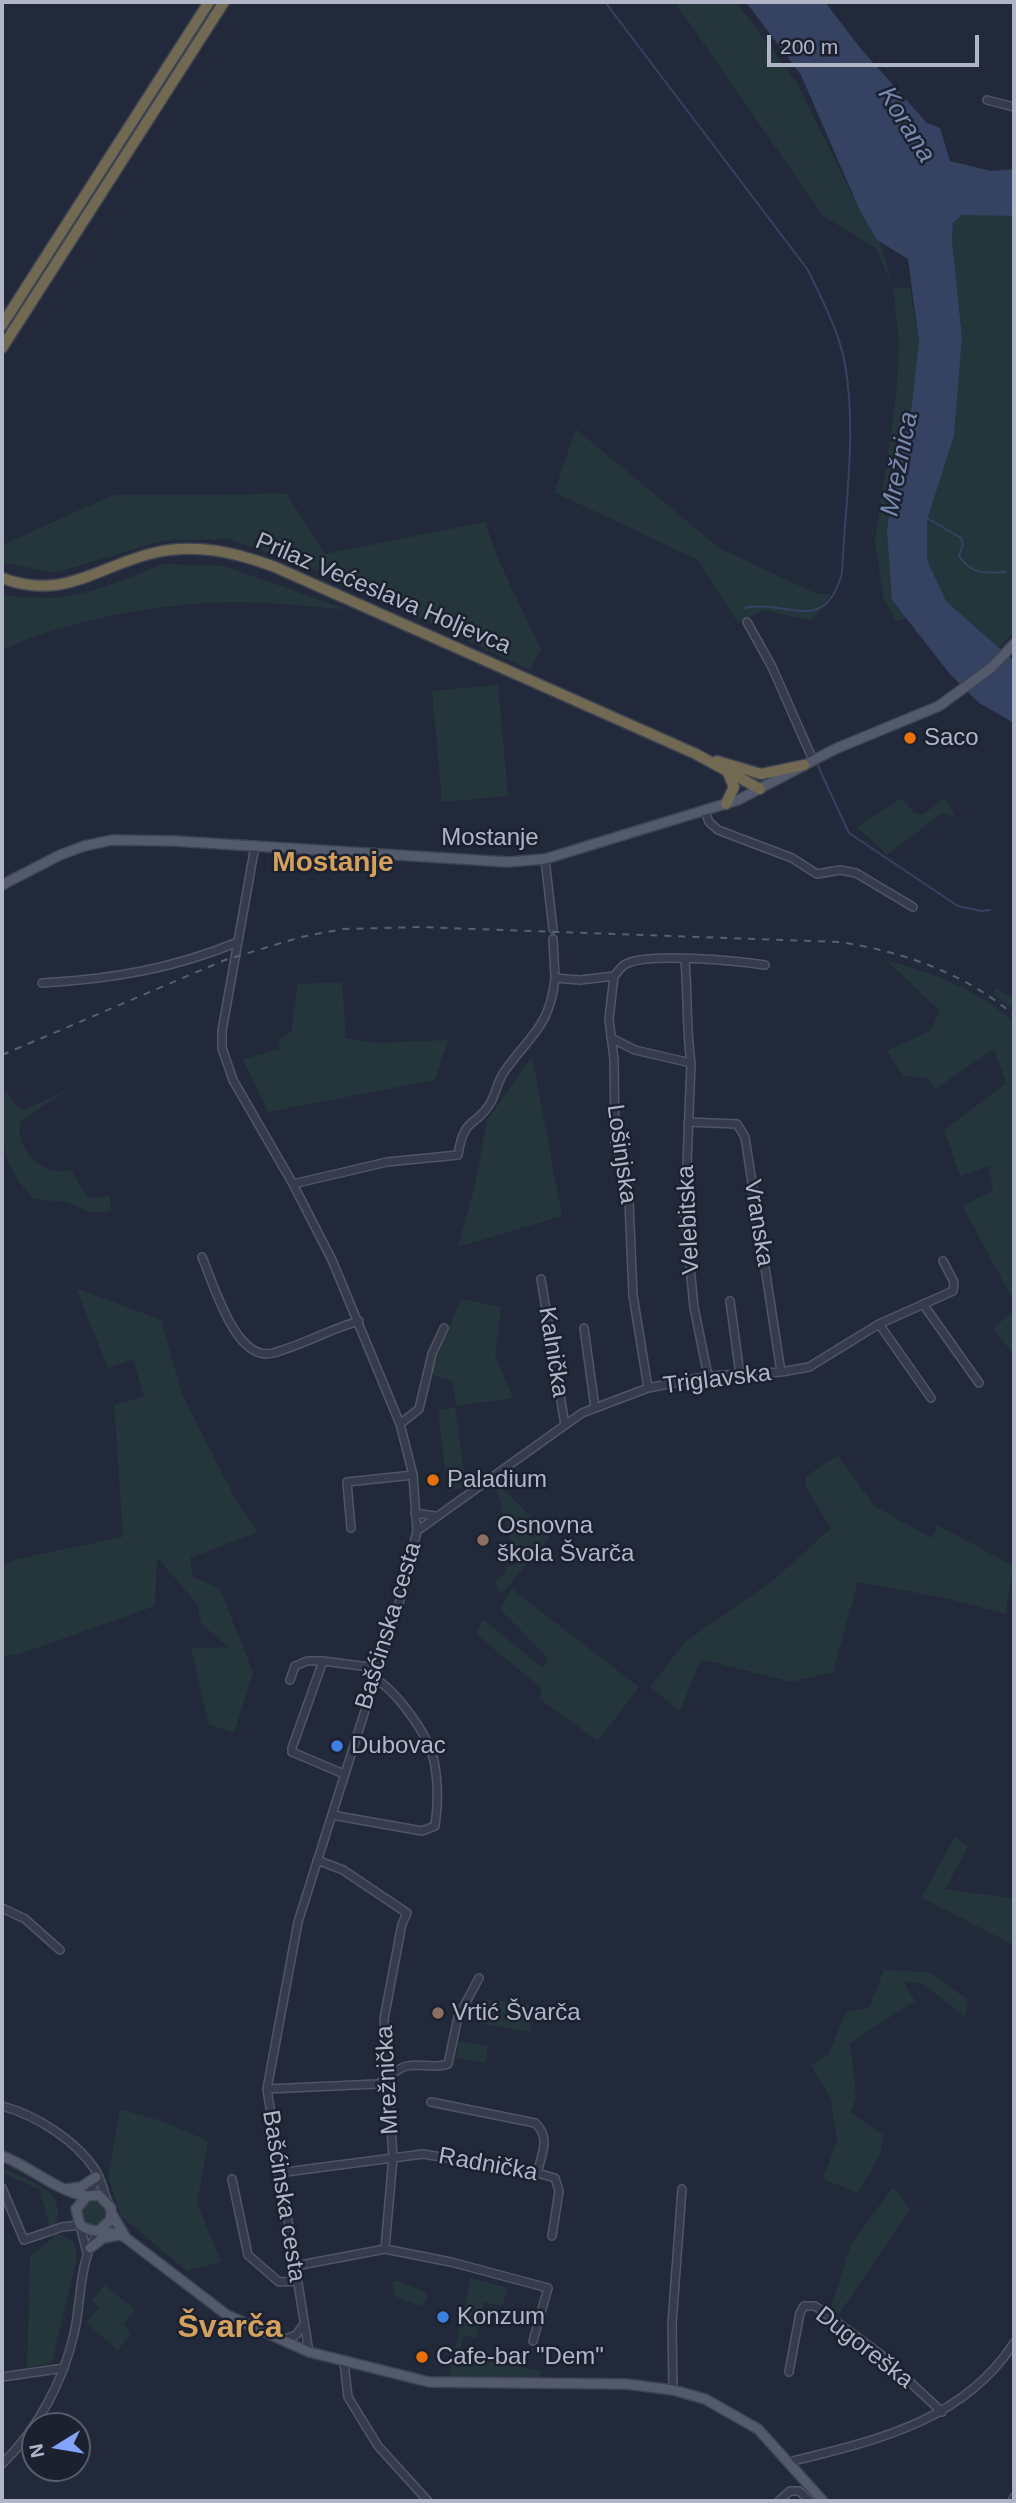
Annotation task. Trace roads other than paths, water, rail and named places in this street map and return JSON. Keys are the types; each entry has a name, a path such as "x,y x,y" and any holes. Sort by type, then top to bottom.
{"highway":[{"path":"2,325 209,2"},
{"path":"2,348 224,2"},
{"name":"Prilaz Većeslava Holjevca","path":"2,578 34,586 57,585 82,580 152,553 185,548 223,551 275,567 696,754 754,773 772,774 808,762"},
{"name":"Prilaz Većeslava Holjevca","path":"696,754 760,789"},
{"path":"726,804 734,787 727,772"},
{"path":"754,773 760,789"}],"main road":[{"name":"Mostanje","path":"2,885 60,855 112,840 508,862 545,859 705,811 760,789 808,762 924,713 955,696 991,668 1014,644"},
{"path":"2,2156 41,2174 63,2188 87,2196 99,2195 108,2202 123,2236"},
{"path":"63,2188 81,2187 95,2173"},
{"path":"63,2188 80,2225 90,2231 100,2230 123,2236 227,2315 309,2352 429,2382 626,2384 673,2390 705,2399 758,2429 823,2501"},
{"path":"75,2215 78,2203 87,2196"},
{"path":"100,2230 108,2225 112,2214"},
{"path":"88,2251 103,2238 123,2236"}],"street":[{"path":"987,100 1014,107"},
{"path":"747,622 778,680 808,762"},
{"path":"705,811 709,822 718,830 792,858 817,874 839,870 856,873 914,907"},
{"name":"Bašćinska cesta","path":"255,846 222,1048 233,1080 293,1184 359,1321 400,1424 413,1475 417,1531 400,1600 317,1860 290,1960 267,2089 278,2173 309,2352"},
{"path":"545,859 553,929"},
{"path":"293,1184 387,1162 458,1155 462,1131 490,1104 503,1073 542,1026 551,1003 555,978 553,939"},
{"path":"42,983 110,979 200,957 238,942"},
{"path":"555,978 580,980 614,976 624,964 638,960 727,959 765,965"},
{"name":"Velebitska","path":"685,960 689,1004 686,1030 691,1063 685,1215 694,1307 708,1376"},
{"name":"Lošinjska","path":"614,976 609,1002 615,1144 628,1179 633,1295 648,1388"},
{"path":"611,1038 635,1050 691,1063"},
{"name":"Vranska","path":"688,1122 737,1124 745,1137 781,1373"},
{"path":"202,1257 241,1342 257,1353 275,1352 317,1334 359,1321"},
{"name":"Triglavska","path":"417,1531 565,1425 594,1408 648,1388 708,1376 781,1373 809,1367 879,1324 953,1291 954,1282 943,1261"},
{"name":"Kalnička","path":"541,1279 565,1425"},
{"path":"730,1301 740,1374"},
{"path":"923,1304 979,1382"},
{"path":"879,1324 931,1398"},
{"path":"400,1424 419,1409 432,1354 444,1328"},
{"path":"584,1328 594,1408"},
{"path":"351,1528 347,1482 413,1475"},
{"path":"415,1513 435,1516"},
{"path":"290,1680 295,1666 307,1661 377,1668"},
{"path":"323,1661 292,1752 344,1773"},
{"path":"332,1815 422,1831 435,1826 437,1811 434,1759 402,1701 374,1678"},
{"name":"Mrežnička","path":"317,1860 343,1870 407,1913 402,1924 384,2019 393,2157 385,2249"},
{"path":"2,1908 25,1919 60,1950"},
{"path":"267,2089 387,2081 396,2070 408,2066 448,2064 458,2017 480,1978"},
{"path":"431,2102 535,2123 543,2130 545,2140 537,2173"},
{"path":"2,2106 46,2126 79,2152 95,2173 108,2202"},
{"name":"Radnička","path":"278,2173 423,2154 537,2173 555,2178 559,2191 552,2236"},
{"path":"87,2196 95,2173"},
{"path":"232,2179 248,2255 279,2282 297,2281"},
{"path":"2,2188 24,2240 62,2227 80,2225 88,2251"},
{"path":"673,2390 672,2324 682,2189"},
{"path":"62,2227 75,2215"},
{"path":"2,2464 40,2416 64,2368 74,2333 88,2251 100,2230"},
{"path":"295,2266 385,2249 451,2262 548,2288 533,2341"},
{"name":"Dugoreška","path":"789,2372 800,2313 804,2306 815,2306 880,2354 942,2412"},
{"path":"282,2340 296,2335 304,2323"},
{"path":"789,2462 911,2428 942,2412 983,2382 1014,2346"},
{"path":"344,2362 348,2397 378,2446 429,2501"},
{"path":"2,2377 64,2368"},
{"path":"779,2501 790,2491 799,2491 810,2501"}],"water":[{"path":"746,2 825,2 861,49 927,123 940,128 950,161 991,171 1014,169 1014,216 962,215 953,223 952,240 962,337 954,436 927,520 927,560 946,601 1014,661 1014,723 979,703 949,673 892,600 887,530 895,476 911,410 919,342 908,259 877,240 860,211 801,75"}],"waterway":[{"path":"605,2 808,270 839,340 845,364 850,416 849,468 842,573 834,593 825,604 815,610 745,608"},
{"path":"927,518 961,538 963,544 959,556 969,567 985,572 1006,572"},
{"path":"818,766 849,833 958,906 981,911 990,910"}],"railway":[{"path":"2,1055 225,960 301,937 343,929 422,927 840,942 864,946 932,966 975,987 1014,1015"}],"place":[{"name":"Saco","path":"910,738"},
{"name":"Paladium","path":"433,1480"},
{"name":"Osnovna škola Švarča","path":"483,1540"},
{"name":"Dubovac","path":"337,1746"},
{"name":"Vrtić Švarča","path":"438,2013"},
{"name":"Konzum","path":"443,2317"},
{"name":"Cafe-bar \"Dem\"","path":"422,2357"}],"district":[{"name":"Mostanje","path":"333,863"},
{"name":"Švarča","path":"230,2328"}],"water label":[{"name":"Korana","path":"906,125"},
{"name":"Mrežnica","path":"900,464"}]}
